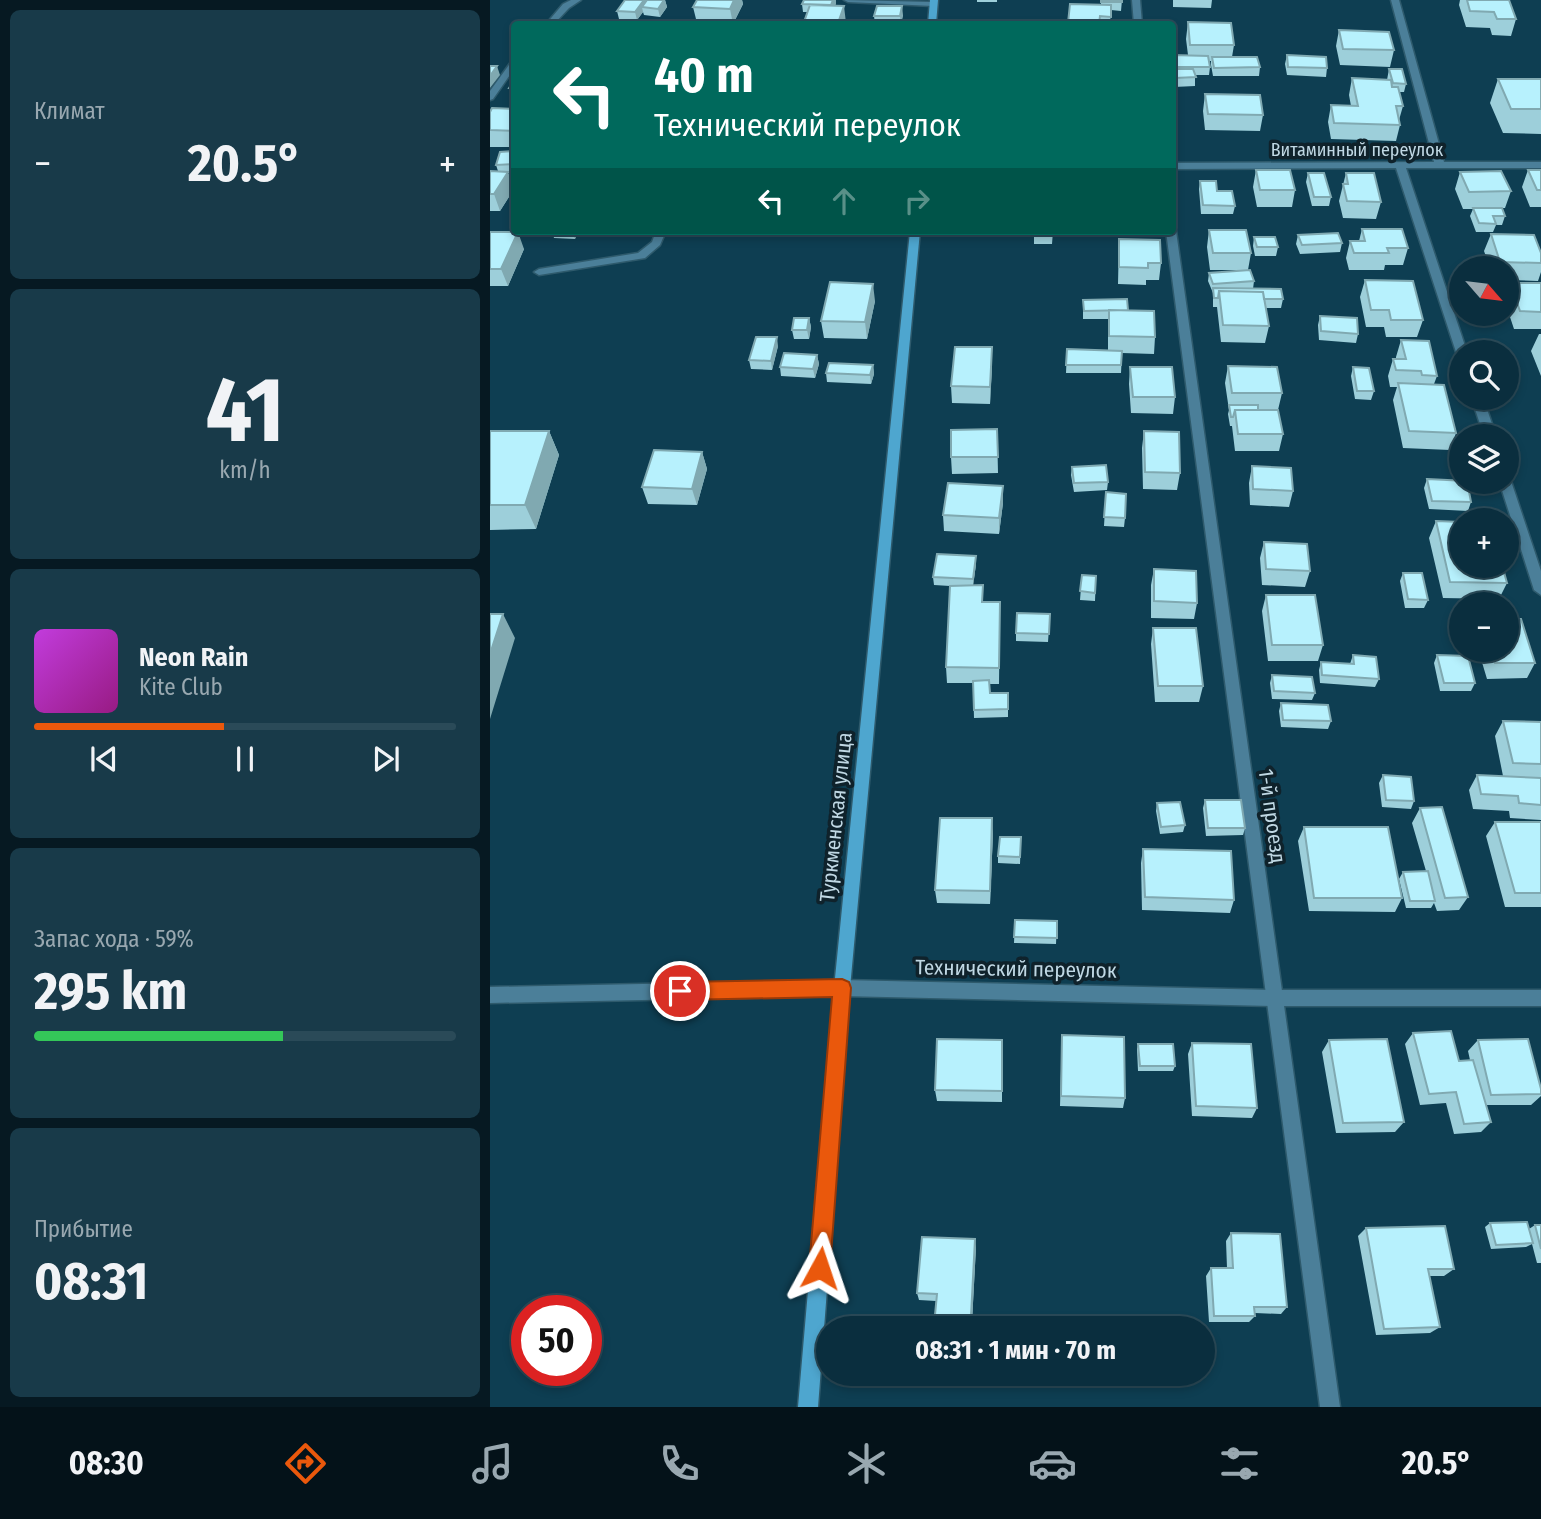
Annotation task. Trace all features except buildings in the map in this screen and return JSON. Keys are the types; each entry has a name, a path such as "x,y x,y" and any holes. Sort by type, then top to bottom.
{"main road":[{"path":"932,21 933,2"},
{"name":"Туркменская улица","path":"808,1407 842,988 915,235"}],"street":[{"path":"553,21 566,6 577,0"},
{"path":"848,0 933,2"},
{"path":"1136,0 1138,21"},
{"path":"1395,0 1440,166"},
{"path":"490,97 511,68"},
{"path":"1400,165 1458,340"},
{"name":"Витаминный переулок","path":"1176,166 1541,165"},
{"path":"490,181 511,179"},
{"path":"539,272 641,256 656,243 659,235"},
{"name":"1-й проезд","path":"1172,235 1330,1407"},
{"path":"1509,494 1541,590"},
{"name":"Технический переулок","path":"490,995 842,988 1275,998 1541,998"}],"route":[{"path":"680,991 842,988 820,1268"}]}
